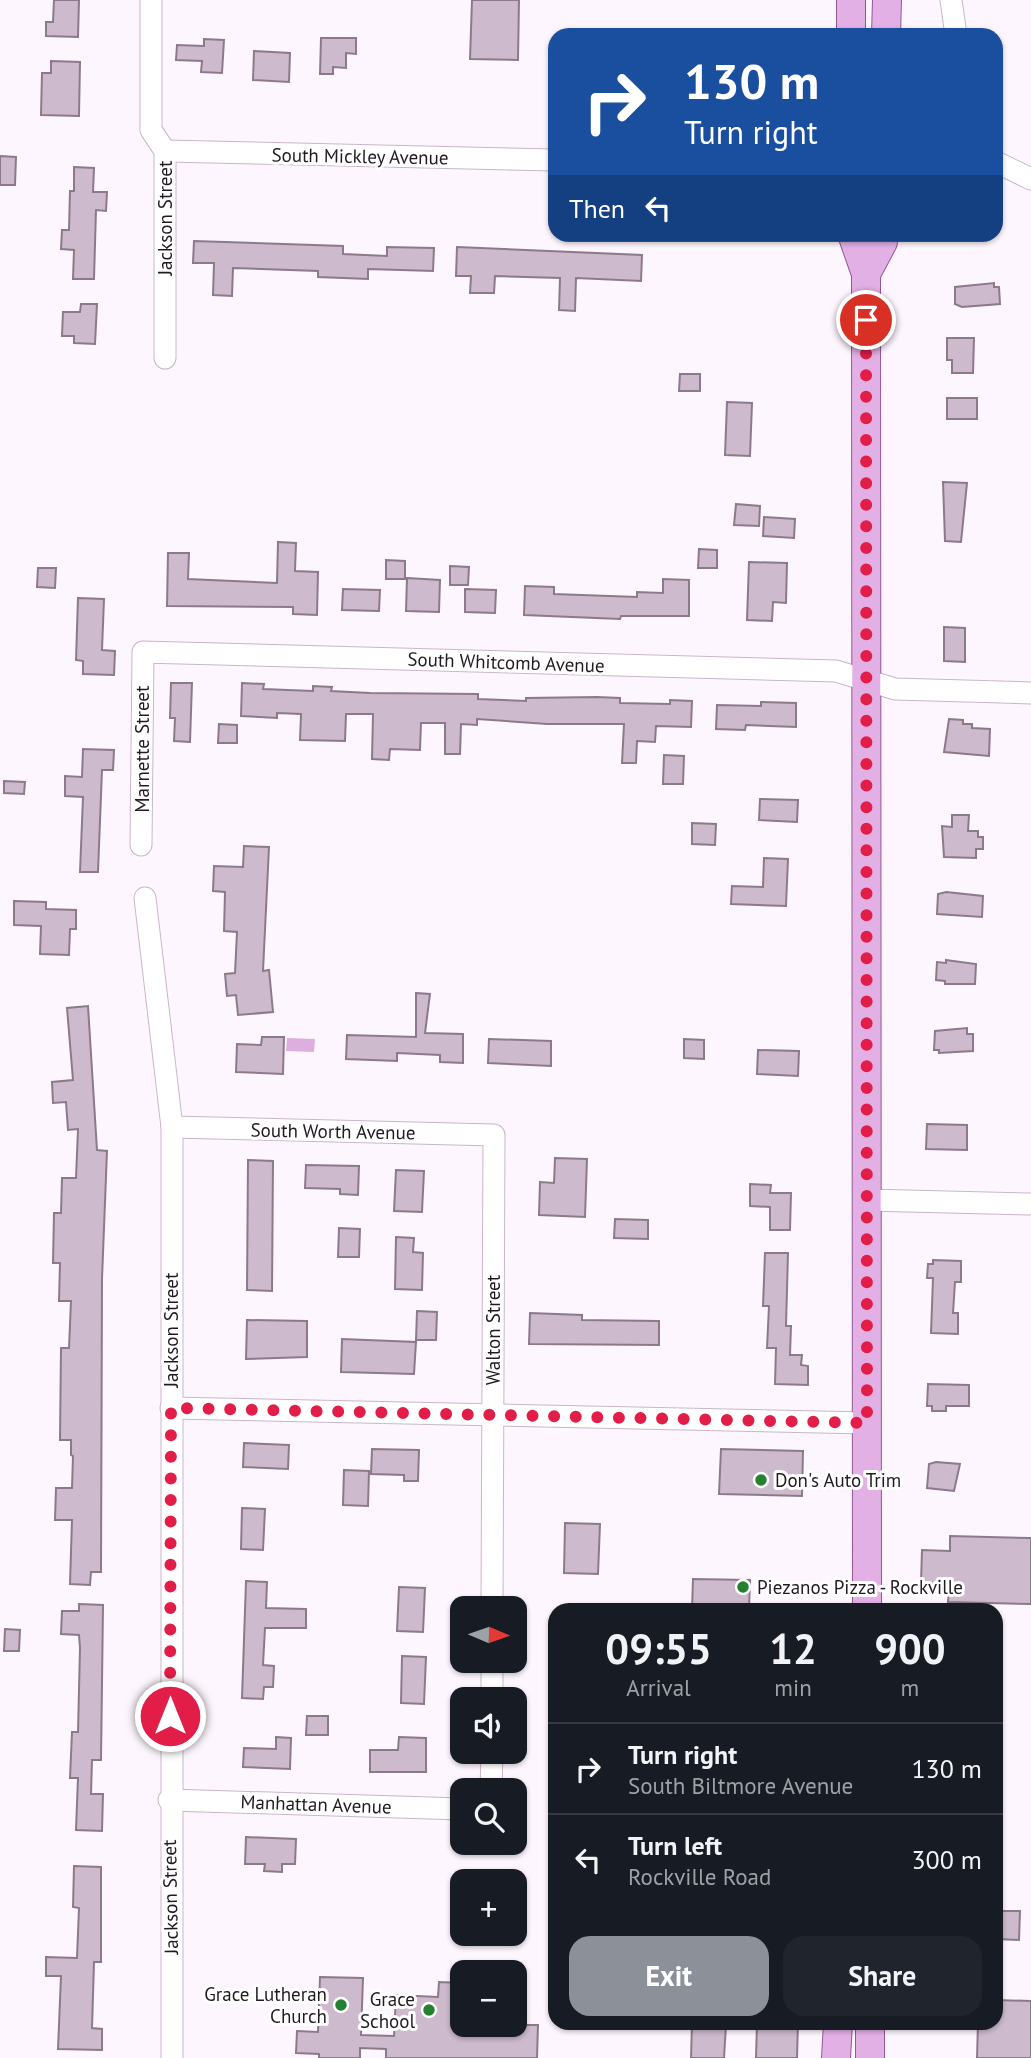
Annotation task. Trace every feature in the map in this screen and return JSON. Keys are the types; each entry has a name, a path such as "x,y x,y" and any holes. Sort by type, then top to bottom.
{"main road":[{"path":"851,0 851,28"},
{"path":"886,28 887,0"},
{"path":"855,242 866,274 867,1603"},
{"path":"866,274 883,242"},
{"path":"836,2058 838,2030"},
{"path":"870,2030 870,2058"}],"street":[{"name":"Jackson Street","path":"151,0 151,131 165,151 165,358"},
{"path":"951,0 955,28"},
{"name":"South Mickley Avenue","path":"165,151 548,160"},
{"path":"1003,165 1031,179"},
{"name":"South Whitcomb Avenue","path":"143,652 836,671 906,690 1031,693"},
{"name":"Marnette Street","path":"141,845 143,652"},
{"name":"Jackson Street","path":"145,898 172,1128 169,1800 172,2058"},
{"name":"South Worth Avenue","path":"172,1128 494,1135"},
{"name":"Walton Street","path":"492,1596 494,1135"},
{"path":"866,1200 1031,1204"},
{"path":"171,1408 867,1423"},
{"name":"Manhattan Avenue","path":"169,1800 450,1808"}],"shaded area":[{"path":"287,1038 315,1039 314,1052 286,1051"}],"building":[{"path":"54,0 79,0 78,37 46,36 46,22 53,22"},
{"path":"472,0 519,0 518,60 470,59"},
{"path":"321,38 356,38 356,54 346,53 346,68 333,67 333,74 320,74"},
{"path":"204,39 224,40 222,73 201,72 202,61 176,60 177,45 204,46"},
{"path":"254,51 290,53 289,82 253,80"},
{"path":"51,61 80,62 79,116 41,115 42,73 51,73"},
{"path":"0,156 16,157 15,185 0,185"},
{"path":"74,167 94,168 93,192 107,192 106,211 96,210 94,279 73,279 74,250 61,249 62,230 69,230"},
{"path":"194,241 343,246 343,254 387,256 387,247 434,248 433,271 368,269 368,279 318,277 318,271 233,268 232,296 213,295 214,263 193,263"},
{"path":"457,247 642,255 641,281 576,278 575,311 559,310 560,278 495,276 494,293 470,293 471,276 456,276"},
{"path":"994,283 994,287 999,287 1000,304 962,307 955,304 955,287"},
{"path":"81,304 97,304 95,344 74,343 74,336 62,336 63,312 80,312"},
{"path":"947,338 974,338 973,373 952,373 952,360 947,360"},
{"path":"680,374 700,374 700,391 679,391"},
{"path":"947,398 977,398 977,419 947,419"},
{"path":"727,402 752,403 750,456 725,455"},
{"path":"943,482 967,483 961,542 945,541"},
{"path":"736,504 760,506 759,526 734,525"},
{"path":"764,517 795,519 794,538 763,536"},
{"path":"278,542 296,543 295,571 318,572 317,615 293,614 293,607 167,606 168,553 189,553 188,579 277,583"},
{"path":"699,549 717,550 717,568 698,568"},
{"path":"386,560 405,561 405,579 386,579"},
{"path":"749,562 787,563 786,603 773,602 772,621 747,620"},
{"path":"450,566 469,567 468,585 450,585"},
{"path":"38,568 56,568 55,588 37,587"},
{"path":"407,578 440,580 439,612 406,611"},
{"path":"663,579 689,580 689,616 621,616 620,619 524,615 525,586 554,587 554,594 637,597 637,592 663,593"},
{"path":"343,589 380,590 379,611 342,610"},
{"path":"465,589 496,590 495,613 465,612"},
{"path":"78,598 104,599 102,650 115,651 114,675 83,674 83,661 76,660"},
{"path":"944,627 965,628 965,662 944,661"},
{"path":"171,683 192,683 190,742 174,741 175,718 170,718"},
{"path":"242,683 264,684 263,689 313,691 313,686 332,687 331,691 478,694 478,699 526,701 526,698 597,697 620,698 620,703 670,704 670,700 692,701 691,727 656,726 655,742 637,741 636,763 622,763 624,724 547,724 477,719 477,725 461,724 460,754 445,754 445,723 421,723 420,750 390,749 389,760 372,759 373,714 346,714 345,741 300,740 301,714 277,713 277,718 241,716"},
{"path":"761,702 796,703 796,727 746,725 745,730 716,729 717,705 761,706"},
{"path":"949,719 963,720 963,724 972,724 972,728 990,729 989,756 944,752"},
{"path":"219,724 237,725 237,743 218,743"},
{"path":"83,749 114,750 113,770 102,770 98,872 80,872 83,797 65,796 65,776 82,777"},
{"path":"664,755 684,756 683,784 663,784"},
{"path":"4,781 25,782 24,794 4,793"},
{"path":"760,799 798,800 797,822 759,820"},
{"path":"952,815 969,815 968,831 978,831 978,837 983,837 983,849 976,849 976,858 944,857 942,826 952,827"},
{"path":"692,823 716,824 715,845 692,844"},
{"path":"244,846 269,847 263,971 269,970 273,1012 238,1015 236,995 227,996 225,974 235,973 237,932 224,931 225,892 213,891 214,866 243,867"},
{"path":"764,858 788,859 786,906 731,904 732,886 763,887"},
{"path":"946,892 983,896 982,917 937,914 938,894"},
{"path":"14,901 46,902 46,909 76,910 76,929 70,929 69,955 40,954 41,926 14,925"},
{"path":"946,960 976,964 975,984 945,984 945,981 936,980 937,962 946,963"},
{"path":"416,993 430,994 425,1033 463,1034 463,1063 440,1062 440,1055 397,1053 397,1061 346,1059 347,1035 416,1037"},
{"path":"88,1006 97,1150 107,1151 102,1279 101,1572 91,1572 90,1585 70,1584 72,1520 55,1520 56,1488 72,1488 73,1456 71,1440 60,1440 61,1348 69,1348 71,1301 59,1301 60,1263 53,1263 54,1213 61,1213 62,1178 76,1178 78,1129 68,1130 66,1102 53,1103 52,1082 73,1080 67,1008"},
{"path":"967,1028 967,1034 973,1034 973,1051 939,1053 939,1050 934,1050 935,1031"},
{"path":"262,1037 284,1037 283,1074 236,1072 237,1044 261,1045"},
{"path":"489,1039 551,1041 551,1066 488,1063"},
{"path":"684,1039 704,1040 704,1059 684,1058"},
{"path":"758,1050 799,1051 798,1076 757,1074"},
{"path":"927,1124 967,1125 967,1150 926,1149"},
{"path":"555,1158 587,1159 585,1217 539,1215 540,1182 554,1183"},
{"path":"248,1160 273,1161 272,1291 247,1290"},
{"path":"306,1165 359,1166 358,1195 340,1194 340,1189 305,1188"},
{"path":"396,1170 424,1171 422,1212 394,1211"},
{"path":"750,1184 771,1185 770,1193 791,1193 790,1230 770,1230 770,1207 750,1206"},
{"path":"615,1219 648,1220 648,1239 614,1238"},
{"path":"339,1228 360,1229 359,1257 338,1257"},
{"path":"396,1237 414,1238 413,1252 423,1253 422,1290 395,1289"},
{"path":"765,1253 788,1253 786,1326 791,1326 790,1355 802,1355 801,1365 808,1366 808,1385 775,1384 776,1348 767,1348 769,1306 763,1306"},
{"path":"933,1260 961,1261 961,1282 955,1282 953,1313 958,1313 958,1334 931,1333 933,1278 927,1278 928,1264 933,1264"},
{"path":"417,1311 437,1312 436,1340 416,1340"},
{"path":"530,1313 582,1315 582,1320 659,1321 659,1345 529,1344"},
{"path":"247,1320 307,1321 307,1357 246,1359"},
{"path":"342,1339 416,1342 414,1374 341,1372"},
{"path":"928,1384 969,1385 969,1406 946,1406 946,1411 932,1411 932,1406 927,1406"},
{"path":"244,1443 289,1445 288,1469 243,1467"},
{"path":"372,1449 419,1450 418,1481 404,1481 404,1475 371,1474"},
{"name":"Don's Auto Trim","path":"721,1449 803,1451 802,1496 719,1494"},
{"path":"929,1464 960,1464 954,1491 927,1488"},
{"path":"344,1470 369,1471 368,1506 343,1505"},
{"path":"242,1508 265,1509 263,1550 241,1549"},
{"path":"565,1523 600,1524 598,1574 564,1573"},
{"path":"950,1536 1031,1538 1031,1604 948,1602 949,1583 921,1582 922,1550 950,1551"},
{"path":"693,1579 750,1580 749,1603 692,1603"},
{"path":"246,1581 267,1582 266,1608 306,1609 306,1628 265,1628 263,1665 274,1666 273,1687 264,1687 263,1699 242,1698"},
{"path":"399,1587 425,1588 423,1632 397,1631"},
{"path":"79,1604 103,1605 101,1760 92,1760 91,1794 103,1794 102,1831 76,1830 78,1778 70,1778 72,1732 78,1732 80,1648 79,1635 61,1634 62,1611 79,1611"},
{"path":"5,1629 20,1630 19,1651 4,1651"},
{"path":"402,1656 426,1657 424,1704 401,1703"},
{"path":"307,1716 328,1716 328,1735 306,1735"},
{"path":"276,1737 291,1738 290,1769 243,1767 244,1748 276,1749"},
{"path":"399,1737 426,1738 426,1772 370,1772 370,1750 398,1750"},
{"path":"246,1837 296,1839 295,1864 282,1864 282,1872 264,1871 265,1864 245,1864"},
{"path":"74,1866 101,1867 101,1962 94,1962 92,2028 102,2029 102,2050 58,2049 61,1976 46,1976 46,1957 77,1958 79,1908 73,1907"},
{"path":"1003,1911 1020,1911 1019,1940 1003,1939"},
{"name":"Grace School","path":"320,1977 363,1978 361,2035 394,2036 396,1995 438,1997 439,1982 450,1982 450,2037 527,2037 527,2025 538,2025 537,2058 386,2058 386,2049 360,2048 360,2058 319,2058 319,2054 296,2053 297,2031 318,2032"},
{"path":"1003,2000 1031,2001 1031,2058 977,2058 978,2030 1003,2030"},
{"path":"692,2030 726,2030 724,2058 691,2058"},
{"path":"757,2030 798,2030 797,2058 756,2058"}],"place":[{"name":"Don's Auto Trim","path":"761,1480"},
{"name":"Piezanos Pizza - Rockville","path":"743,1587"},
{"name":"Grace Lutheran Church","path":"341,2005"},
{"name":"Grace School","path":"429,2010"}],"route":[{"path":"170,1716 171,1408 867,1423 866,320"}]}
